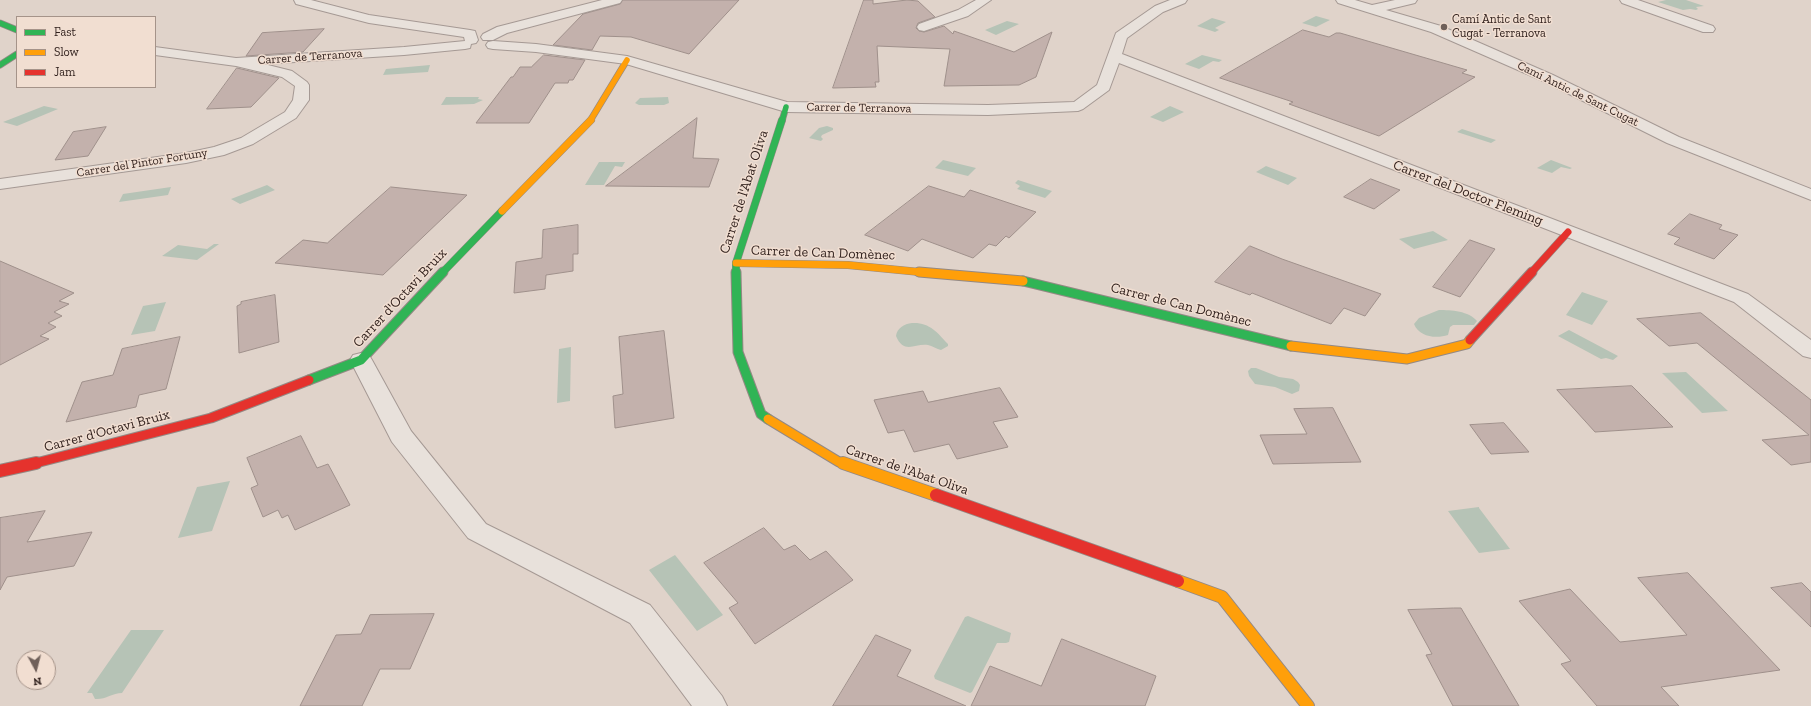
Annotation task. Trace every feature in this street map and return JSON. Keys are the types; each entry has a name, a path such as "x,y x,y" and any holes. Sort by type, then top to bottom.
{"street":[{"path":"300,1 370,19 470,34 468,42 472,49 490,41 502,30 616,0"},
{"path":"924,27 963,13 985,0"},
{"name":"Carrer de Terranova","path":"490,41 627,60 786,108 988,110 1078,106 1104,87 1121,36 1159,9 1181,0"},
{"name":"Camí Antic de Sant Cugat","path":"1342,0 1436,29 1548,78 1673,140 1811,195"},
{"path":"1373,9 1411,0"},
{"path":"1626,0 1708,29"},
{"path":"0,23 16,30"},
{"name":"Carrer de Terranova","path":"156,51 236,62 404,51 468,42"},
{"path":"0,65 16,55"},
{"name":"Carrer del Doctor Fleming","path":"1114,56 1740,298 1811,351"},
{"name":"Carrer d'Octavi Bruix","path":"0,471 14,469 211,418 361,360 447,267 593,118 627,60"},
{"name":"Carrer del Pintor Fortuny","path":"0,184 186,158 218,151 247,141 291,115 301,100 302,85 287,74 236,62"},
{"name":"Carrer de l'Abat Oliva","path":"786,108 736,263 738,352 760,414 839,462 1033,529 1222,597 1308,706"},
{"name":"Carrer de Can Domènec","path":"736,263 848,265 1017,280 1147,310 1286,345 1407,359 1467,344 1511,297 1568,232"},
{"path":"361,360 400,436 478,531 640,614 711,706"}],"shaded area":[{"path":"1666,0 1686,0 1704,6 1696,7 1698,9 1696,10 1683,10 1658,2"},
{"path":"1316,16 1330,20 1316,27 1302,23"},
{"path":"1212,18 1226,22 1215,28 1219,30 1215,32 1197,26"},
{"path":"1007,21 1019,24 996,35 985,30"},
{"path":"1202,55 1222,60 1219,62 1213,61 1199,69 1185,64"},
{"path":"430,65 428,72 383,75 386,69"},
{"path":"446,97 479,97 478,99 483,100 474,104 441,105"},
{"path":"668,97 669,103 664,105 639,105 635,103 640,98"},
{"path":"44,106 58,109 17,126 3,122"},
{"path":"1170,106 1184,112 1163,122 1150,117"},
{"path":"827,126 833,128 833,130 822,135 821,137 823,139 821,141 809,138 819,128"},
{"path":"1462,129 1496,140 1491,143 1457,132"},
{"path":"943,160 976,168 968,176 935,168"},
{"path":"1551,160 1572,168 1561,167 1552,173 1537,168"},
{"path":"599,162 625,162 622,167 615,166 604,185 585,185"},
{"path":"1266,166 1297,178 1288,185 1256,172"},
{"path":"1018,180 1052,191 1045,198 1017,189 1020,186 1015,183"},
{"path":"267,185 275,190 240,204 231,199"},
{"path":"171,187 168,195 119,202 123,194"},
{"path":"1433,231 1448,240 1414,249 1399,239"},
{"path":"214,244 219,244 197,260 162,256 178,245 207,249"},
{"path":"1582,292 1608,301 1592,325 1566,315"},
{"path":"166,302 155,331 131,335 143,306"},
{"path":"1439,310 1465,313 1477,321 1474,325 1453,325 1450,327 1448,335 1438,337 1428,336 1416,328 1414,324 1419,318"},
{"path":"912,323 928,326 948,344 948,346 941,350 928,345 906,347 899,342 896,336 901,327"},
{"path":"1569,330 1618,356 1613,360 1606,358 1601,359 1558,336"},
{"path":"571,347 570,401 557,403 559,349"},
{"path":"1251,368 1256,368 1279,377 1293,379 1300,385 1299,391 1292,394 1275,387 1255,384 1249,376 1248,371"},
{"path":"1686,372 1728,411 1702,413 1662,373"},
{"path":"230,481 212,531 178,538 197,487"},
{"path":"1479,507 1510,549 1479,553 1448,511"},
{"path":"675,555 723,615 697,631 649,570"},
{"path":"968,616 1011,633 1009,642 997,643 972,692 970,693 935,679 934,676 965,617"},
{"path":"131,630 164,630 122,693 95,699 92,693 87,693"}],"building":[{"path":"623,0 739,0 689,54 631,37 600,36 592,50 553,45 583,14 620,4"},
{"path":"864,0 873,0 873,4 907,0 918,1 935,17 918,23 916,28 919,31 924,32 944,26 953,34 954,31 1014,52 1052,32 1036,77 1019,85 944,86 950,49 877,46 879,82 875,82 876,87 833,88"},
{"path":"324,29 303,52 246,56 262,33"},
{"path":"1303,30 1329,37 1336,33 1340,33 1467,70 1462,73 1475,77 1379,136 1289,104 1293,102 1220,78"},
{"path":"544,55 585,60 573,80 569,80 568,83 555,83 529,123 476,123 520,67 531,67"},
{"path":"237,68 279,78 251,107 207,109"},
{"path":"697,118 693,158 719,159 709,187 606,186"},
{"path":"106,127 88,156 55,160 73,132"},
{"path":"1371,179 1400,190 1374,209 1344,197"},
{"path":"929,186 964,197 970,190 1036,212 1009,238 1006,236 996,246 989,244 973,258 922,239 908,251 865,235"},
{"path":"391,187 467,195 383,275 275,263 303,240 327,243"},
{"path":"1690,214 1722,225 1719,229 1738,235 1714,259 1674,244 1680,238 1668,234"},
{"path":"578,225 578,254 573,254 573,271 546,275 545,289 514,293 516,262 542,258 543,230"},
{"path":"1470,240 1495,249 1460,297 1433,287"},
{"path":"1250,246 1381,294 1365,316 1344,308 1331,324 1252,293 1250,295 1215,282"},
{"path":"0,261 74,293 59,301 69,304 54,312 62,316 48,323 56,327 40,336 49,339 0,365"},
{"path":"275,295 279,342 239,353 237,306 241,304 241,302"},
{"path":"1701,313 1811,400 1811,462 1791,465 1762,440 1809,435 1697,343 1669,346 1637,319"},
{"path":"664,331 674,418 615,428 613,396 623,394 619,337"},
{"path":"180,337 166,389 139,395 136,407 66,422 82,382 113,375 122,349"},
{"path":"1632,386 1673,427 1595,432 1557,390"},
{"path":"1000,388 1018,417 993,422 1008,447 957,459 949,444 914,452 904,430 888,433 874,400 923,391 928,402"},
{"path":"1333,408 1361,462 1273,464 1260,435 1307,434 1294,409"},
{"path":"1504,423 1529,452 1491,454 1470,425"},
{"path":"301,436 317,468 328,464 350,505 295,530 288,515 282,518 278,510 263,517 251,488 258,485 247,458"},
{"path":"45,511 27,542 92,532 74,566 7,577 0,590 0,518"},
{"path":"764,528 784,550 795,545 810,560 826,551 853,580 755,644 729,608 738,603 704,563"},
{"path":"1688,573 1780,670 1661,687 1679,706 1597,706 1561,664 1571,661 1519,601 1570,589 1620,642 1687,635 1638,578"},
{"path":"1802,583 1811,592 1811,627 1771,588"},
{"path":"1461,608 1519,706 1453,706 1426,655 1432,654 1408,610"},
{"path":"434,614 410,669 380,669 362,706 300,706 336,635 361,634 370,615"},
{"path":"876,635 911,650 897,676 966,706 833,706"},
{"path":"1062,639 1156,676 1145,706 971,706 990,666 1041,686"}],"traffic: fast":[{"path":"0,23 16,30"},
{"path":"0,65 16,55"},
{"path":"768,419 761,414 738,352 736,263 786,107"},
{"path":"309,380 361,360 447,267 502,211"},
{"path":"1023,281 1291,346"}],"traffic: slow":[{"path":"502,211 593,118 627,60"},
{"path":"736,263 848,265 1023,281"},
{"path":"1291,346 1407,359 1467,344 1470,340"},
{"path":"768,419 839,462 936,495"},
{"path":"1178,581 1222,597 1308,706"}],"traffic: jam":[{"path":"1470,340 1568,232"},
{"path":"0,471 14,469 211,418 309,380"},
{"path":"936,495 1178,581"}],"place":[{"name":"Camí Antic de Sant Cugat - Terranova","path":"1444,27"}]}
